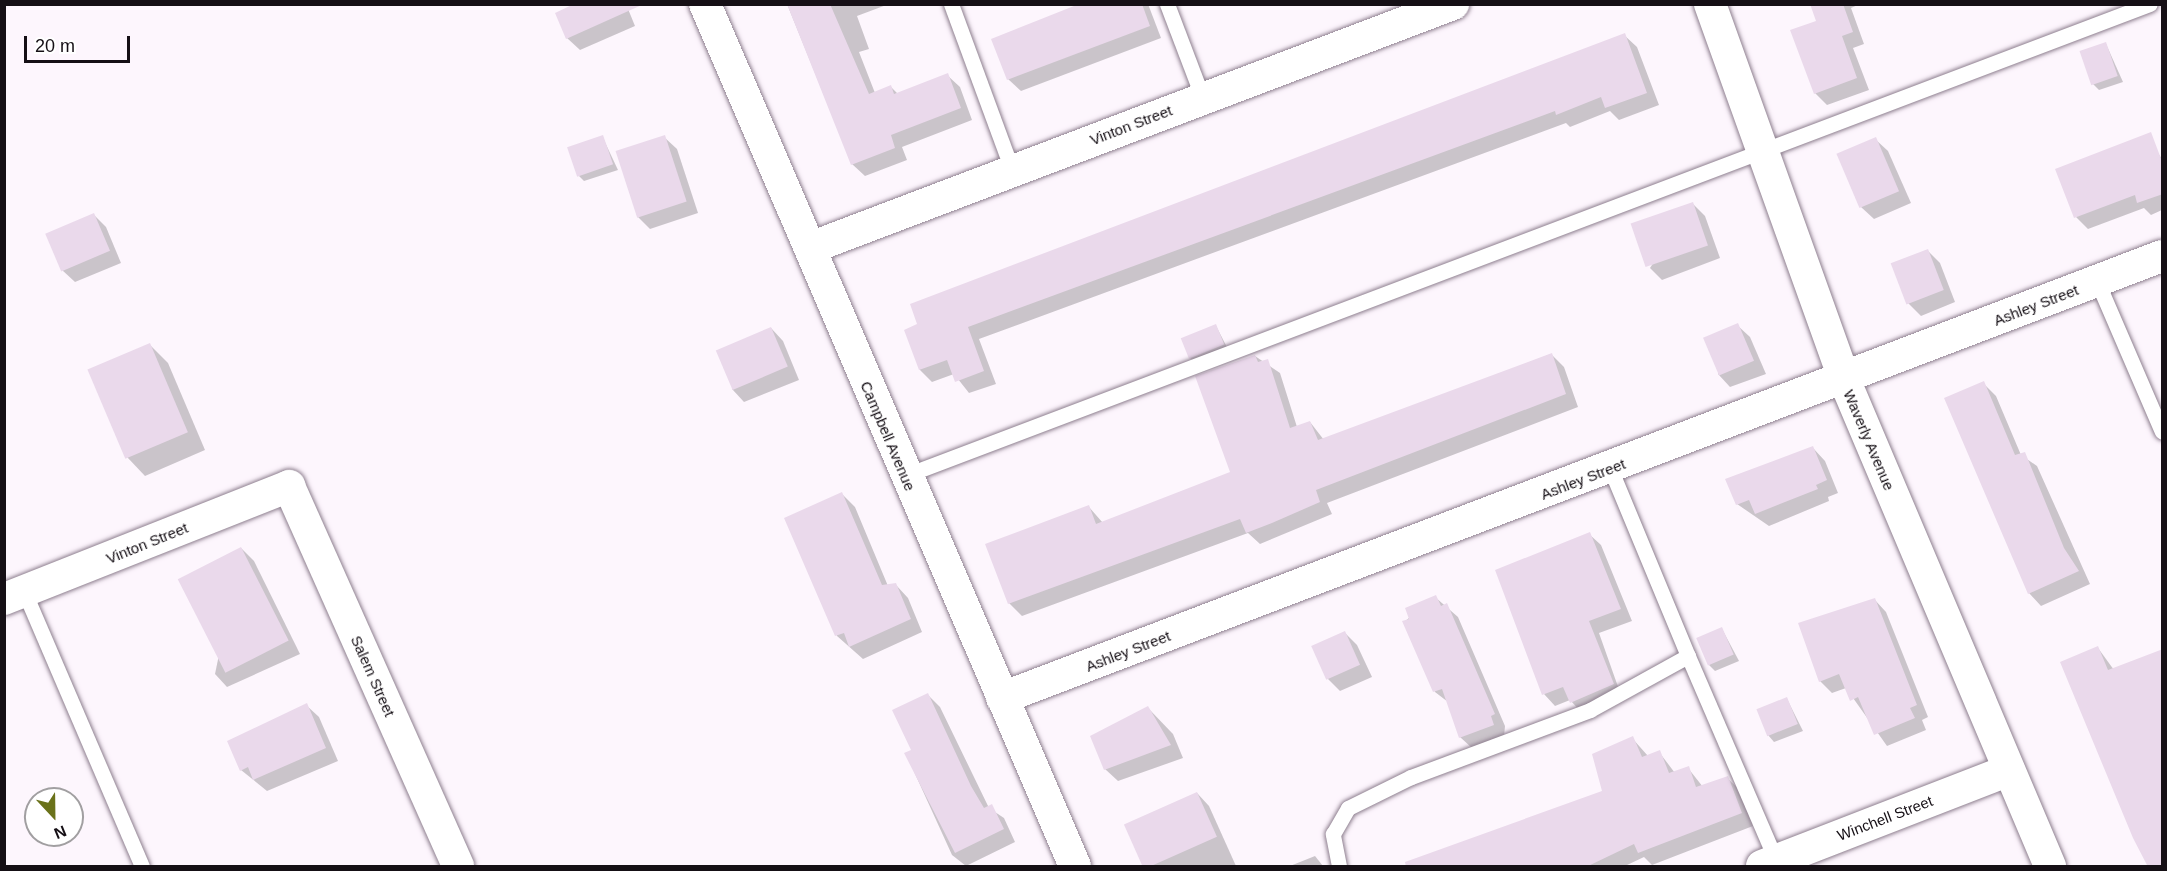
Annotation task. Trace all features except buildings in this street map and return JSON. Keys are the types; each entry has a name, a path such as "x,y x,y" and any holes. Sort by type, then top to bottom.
{"street":[{"name":"Campbell Avenue","path":"705,4 810,248 904,476 1075,867"},
{"name":"Vinton Street","path":"810,248 1203,99 1419,11 1453,4"},
{"name":"Waverly Avenue","path":"1710,4 1844,379 2050,867"},
{"name":"Ashley Street","path":"1002,698 2163,256"},
{"name":"Vinton Street","path":"14,595 289,486"},
{"name":"Salem Street","path":"289,486 458,867"},
{"name":"Winchell Street","path":"1772,865 2009,770"}],"lane":[{"path":"951,4 1012,170"},
{"path":"1167,4 1203,99"},
{"path":"904,476 2150,4"},
{"path":"2097,281 2163,432"},
{"path":"1610,468 1772,865"},
{"path":"14,595 142,867"},
{"path":"1339,867 1333,834 1348,808 1411,777 1590,710 1688,657"}]}
